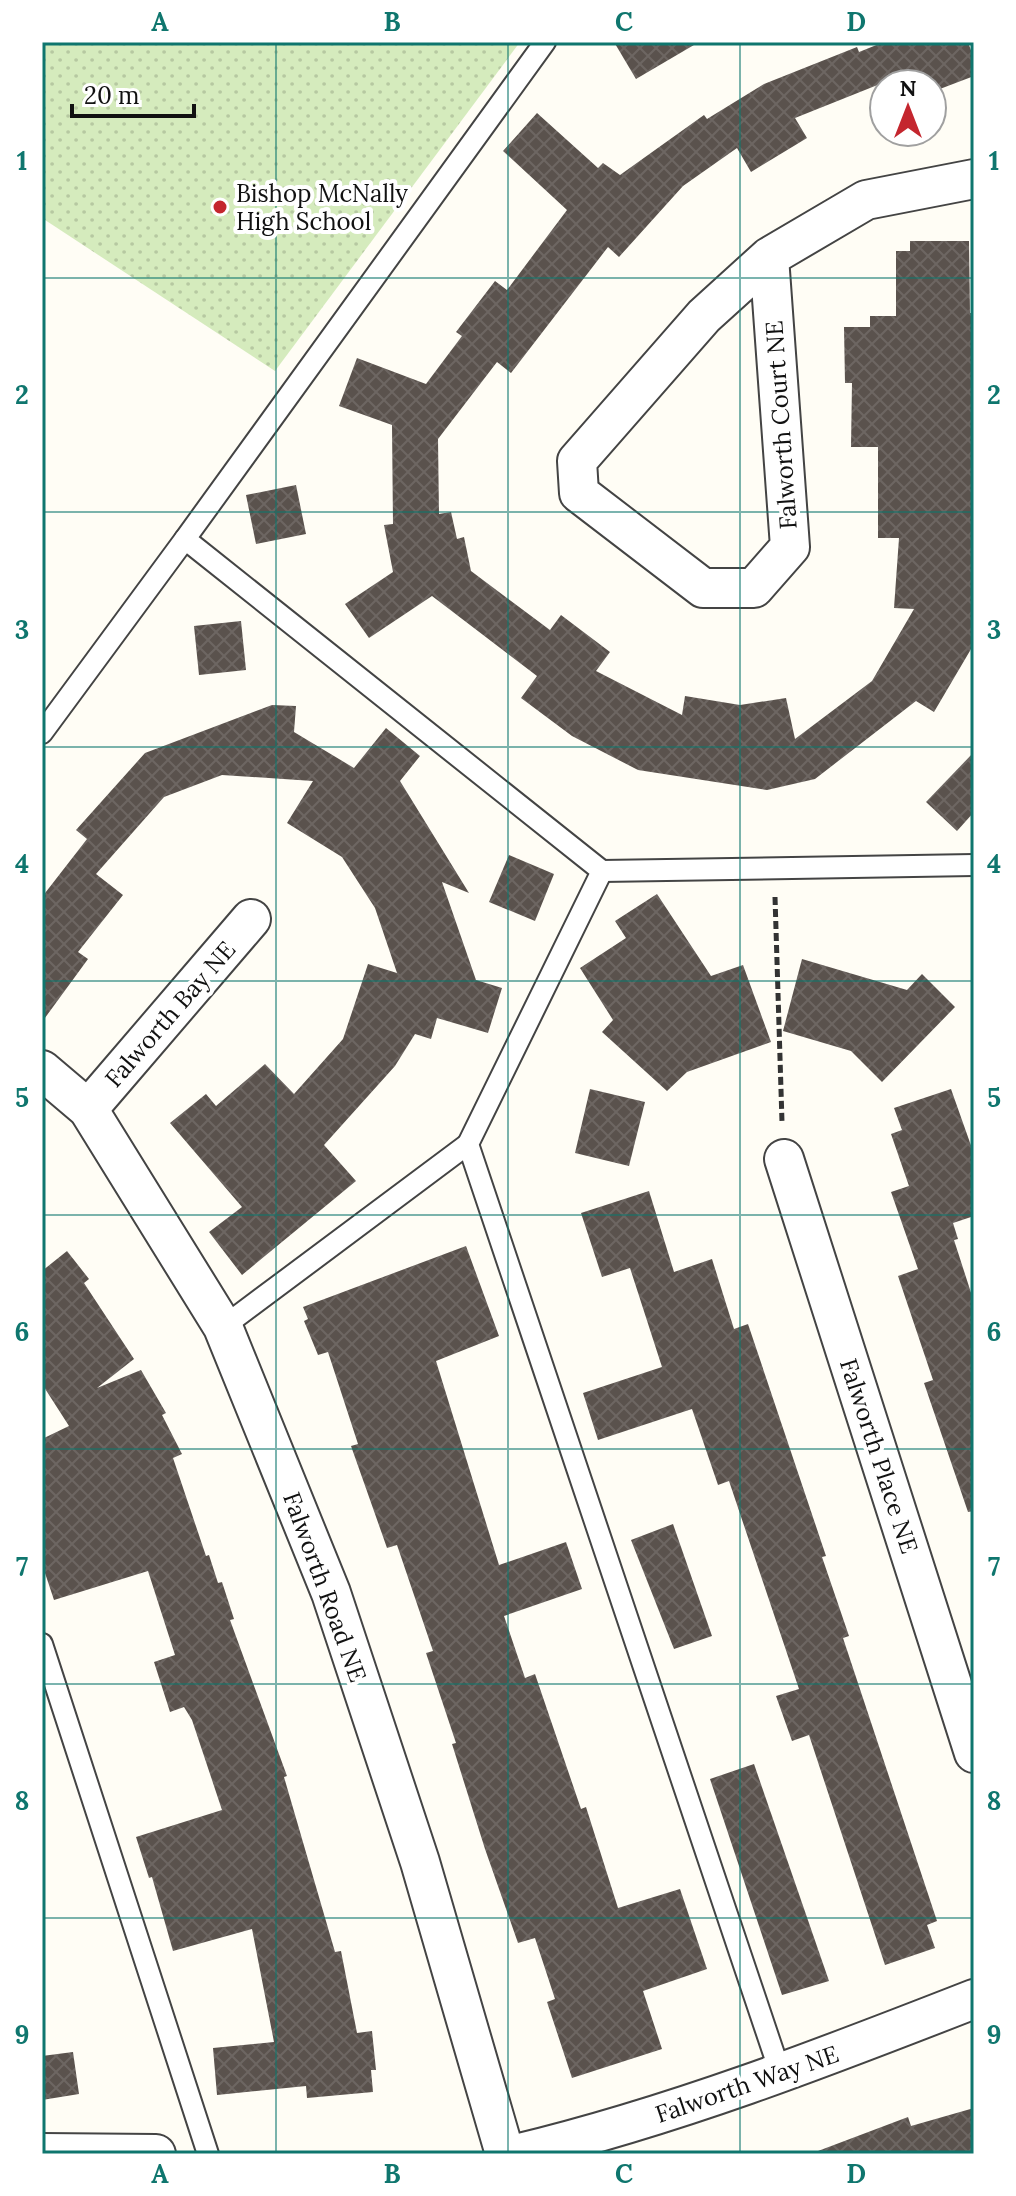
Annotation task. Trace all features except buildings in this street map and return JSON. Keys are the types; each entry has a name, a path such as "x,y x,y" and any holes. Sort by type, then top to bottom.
{"street":[{"name":"Falworth Court NE","path":"769,257 790,547 754,588 703,588 579,493 577,461 704,316 769,257 866,200 974,179"},
{"name":"Falworth Bay NE","path":"88,1109 251,919"},
{"name":"Falworth Road NE","path":"42,1070 88,1109 223,1327 331,1593 420,1862 505,2154"},
{"name":"Falworth Place NE","path":"784,1159 974,1753"},
{"name":"Falworth Way NE","path":"516,2154 601,2133 781,2075 974,1999"},
{"path":"42,2153 156,2154"}],"lane":[{"path":"42,733 545,42"},
{"path":"185,539 602,871 974,865"},
{"path":"223,1327 468,1144 602,871"},
{"path":"468,1144 781,2075"},
{"path":"42,1644 208,2154"}],"path":[{"path":"775,868 784,1159"}],"green space":[{"name":"Bishop McNally High School","path":"42,42 520,42 275,371 42,218"}],"place":[{"name":"Bishop McNally High School","path":"220,207"}]}
